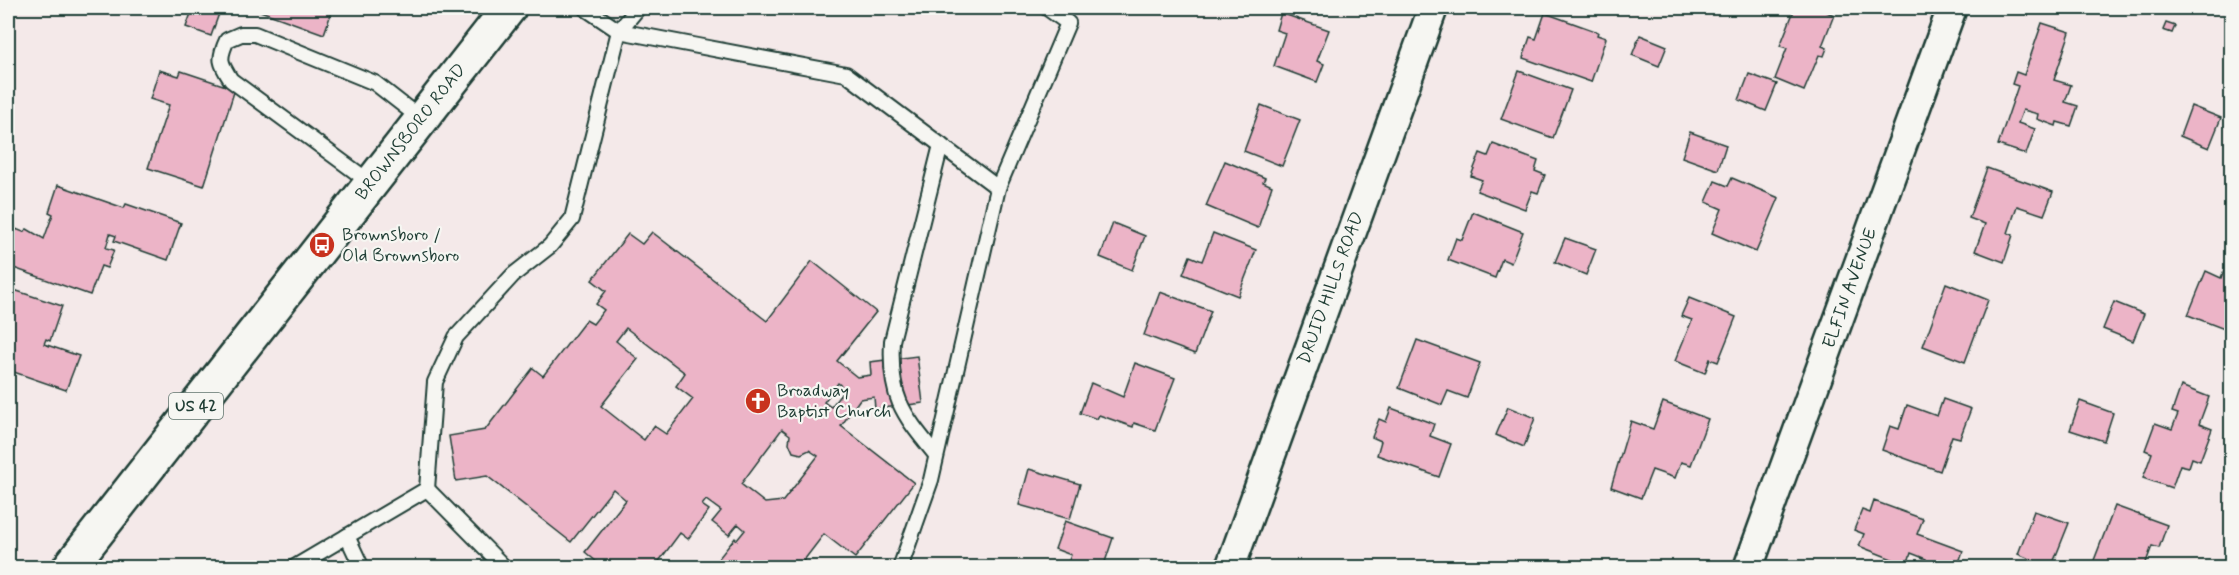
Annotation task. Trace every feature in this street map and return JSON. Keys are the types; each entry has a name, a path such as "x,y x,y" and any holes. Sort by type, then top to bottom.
{"main road":[{"name":"BROWNSBORO ROAD","path":"69,567 509,8"}],"street":[{"name":"DRUID HILLS ROAD","path":"1230,567 1433,8"},
{"name":"ELFIN AVENUE","path":"1748,567 1952,8"}],"lane":[{"path":"585,8 619,31 846,74 998,188"},
{"path":"505,567 427,489 435,382 456,337 513,275 550,246 572,219 619,31 638,8"},
{"path":"900,567 931,480 998,188 1068,23 1047,8"},
{"path":"371,183 231,80 223,69 220,55 227,40 242,34 255,34 375,84 421,119"},
{"path":"936,455 904,416 891,373 892,342 941,145"},
{"path":"293,567 427,489"},
{"path":"347,536 362,567"}],"building":[{"path":"193,8 221,8 211,36 186,27"},
{"path":"252,8 333,8 324,34"},
{"path":"1795,8 1829,8 1827,12 1834,15 1822,46 1827,48 1824,56 1819,55 1804,91 1775,79 1787,48 1780,46"},
{"path":"1281,13 1329,30 1317,61 1324,64 1317,82 1274,66 1285,33 1276,30"},
{"path":"1545,13 1598,32 1597,35 1606,38 1591,82 1523,58 1530,37 1536,39"},
{"path":"2042,23 2070,32 2054,80 2071,85 2065,102 2078,106 2071,126 2057,122 2056,126 2037,119 2038,114 2023,110 2018,123 2035,129 2026,154 1998,145 2018,86 2012,84 2016,72 2024,75"},
{"path":"2166,23 2175,26 2172,33 2163,30"},
{"path":"1640,35 1667,46 1659,66 1632,55"},
{"path":"159,70 179,76 181,71 235,89 204,186 148,168 169,105 150,99"},
{"path":"1519,71 1571,90 1553,138 1501,119"},
{"path":"1749,74 1777,84 1766,111 1739,100"},
{"path":"1261,105 1300,120 1282,166 1244,151"},
{"path":"2191,106 2221,118 2209,148 2180,136"},
{"path":"1690,132 1726,145 1718,170 1682,157"},
{"path":"1493,144 1538,161 1535,171 1545,175 1538,193 1532,191 1525,209 1477,191 1482,180 1471,176 1480,153 1488,156"},
{"path":"1225,161 1265,178 1263,182 1272,186 1258,228 1206,206"},
{"path":"1987,168 2053,192 2044,215 2017,206 2008,233 2013,235 2004,262 1975,251 1985,224 1969,218"},
{"path":"1732,178 1779,198 1756,252 1712,233 1722,209 1706,202 1715,181 1728,186"},
{"path":"58,185 124,208 126,204 181,223 168,260 114,241 116,236 110,234 106,248 114,250 107,268 101,266 90,295 8,266 8,253 16,229 23,232 27,229 44,239 53,214 49,212"},
{"path":"1473,212 1523,232 1511,263 1502,259 1495,278 1448,260 1456,238 1462,240"},
{"path":"1113,223 1145,236 1132,270 1100,257"},
{"name":"Broadway Baptist Church","path":"652,232 767,321 812,261 876,312 837,361 857,377 871,375 870,362 917,356 923,403 875,409 874,397 860,399 841,426 914,483 855,558 824,534 798,568 711,568 735,538 737,540 745,530 738,524 729,535 712,522 721,511 706,500 702,505 709,510 688,539 680,533 654,568 604,568 585,552 626,500 613,489 571,542 487,476 456,481 449,436 485,430 533,368 543,376 586,320 593,324 604,310 596,304 606,291 592,280 628,234 642,244","holes":["626,328 685,373 676,386 693,399 666,434 654,426 644,440 601,406 638,359 616,341","838,383 845,389 831,407 824,402","782,429 790,435 789,443 793,452 801,454 809,450 818,456 783,501 765,503 741,484"]},
{"path":"1213,233 1256,250 1238,296 1183,274 1190,256 1202,261"},
{"path":"1565,238 1596,249 1586,275 1555,262"},
{"path":"2228,260 2232,261 2232,332 2188,315 2206,271 2221,278"},
{"path":"1946,283 1988,300 1965,362 1923,346"},
{"path":"8,288 62,306 50,341 46,339 44,344 79,356 66,390 8,370"},
{"path":"1160,292 1211,311 1195,354 1144,335"},
{"path":"1689,298 1736,317 1718,362 1710,359 1705,373 1675,361 1692,320 1681,316"},
{"path":"2114,302 2144,314 2133,341 2103,329"},
{"path":"1417,340 1480,363 1467,398 1448,391 1442,405 1399,388"},
{"path":"1135,363 1175,378 1155,430 1134,423 1133,427 1099,415 1097,419 1080,413 1091,383 1123,397"},
{"path":"2181,386 2209,397 2199,424 2212,429 2200,461 2192,458 2189,467 2180,465 2172,488 2143,478 2152,453 2145,450 2155,423 2172,429 2178,414 2172,412"},
{"path":"1943,399 1971,409 1960,438 1952,436 1940,471 1882,450 1890,426 1899,429 1907,405 1937,416"},
{"path":"2080,401 2113,413 2104,441 2070,430"},
{"path":"1663,402 1708,419 1691,465 1681,462 1675,478 1652,470 1641,498 1611,487 1631,421 1653,429"},
{"path":"1508,407 1535,418 1524,447 1496,435"},
{"path":"1391,408 1434,424 1430,436 1451,444 1439,477 1377,455 1381,441 1372,437 1379,419 1386,422"},
{"path":"1029,469 1080,484 1070,519 1019,505"},
{"path":"1874,501 1923,519 1917,534 1963,551 1957,568 1930,568 1924,565 1926,559 1911,553 1907,565 1859,546 1864,534 1854,530 1862,510 1870,513"},
{"path":"2115,506 2167,525 2159,548 2152,546 2144,568 2091,568"},
{"path":"2034,511 2069,523 2051,568 2018,554"},
{"path":"1065,521 1113,538 1103,568 1066,568 1071,555 1055,549"}],"place":[{"name":"Brownsboro / Old Brownsboro","path":"322,245"},
{"name":"Broadway Baptist Church","path":"758,401"}]}
